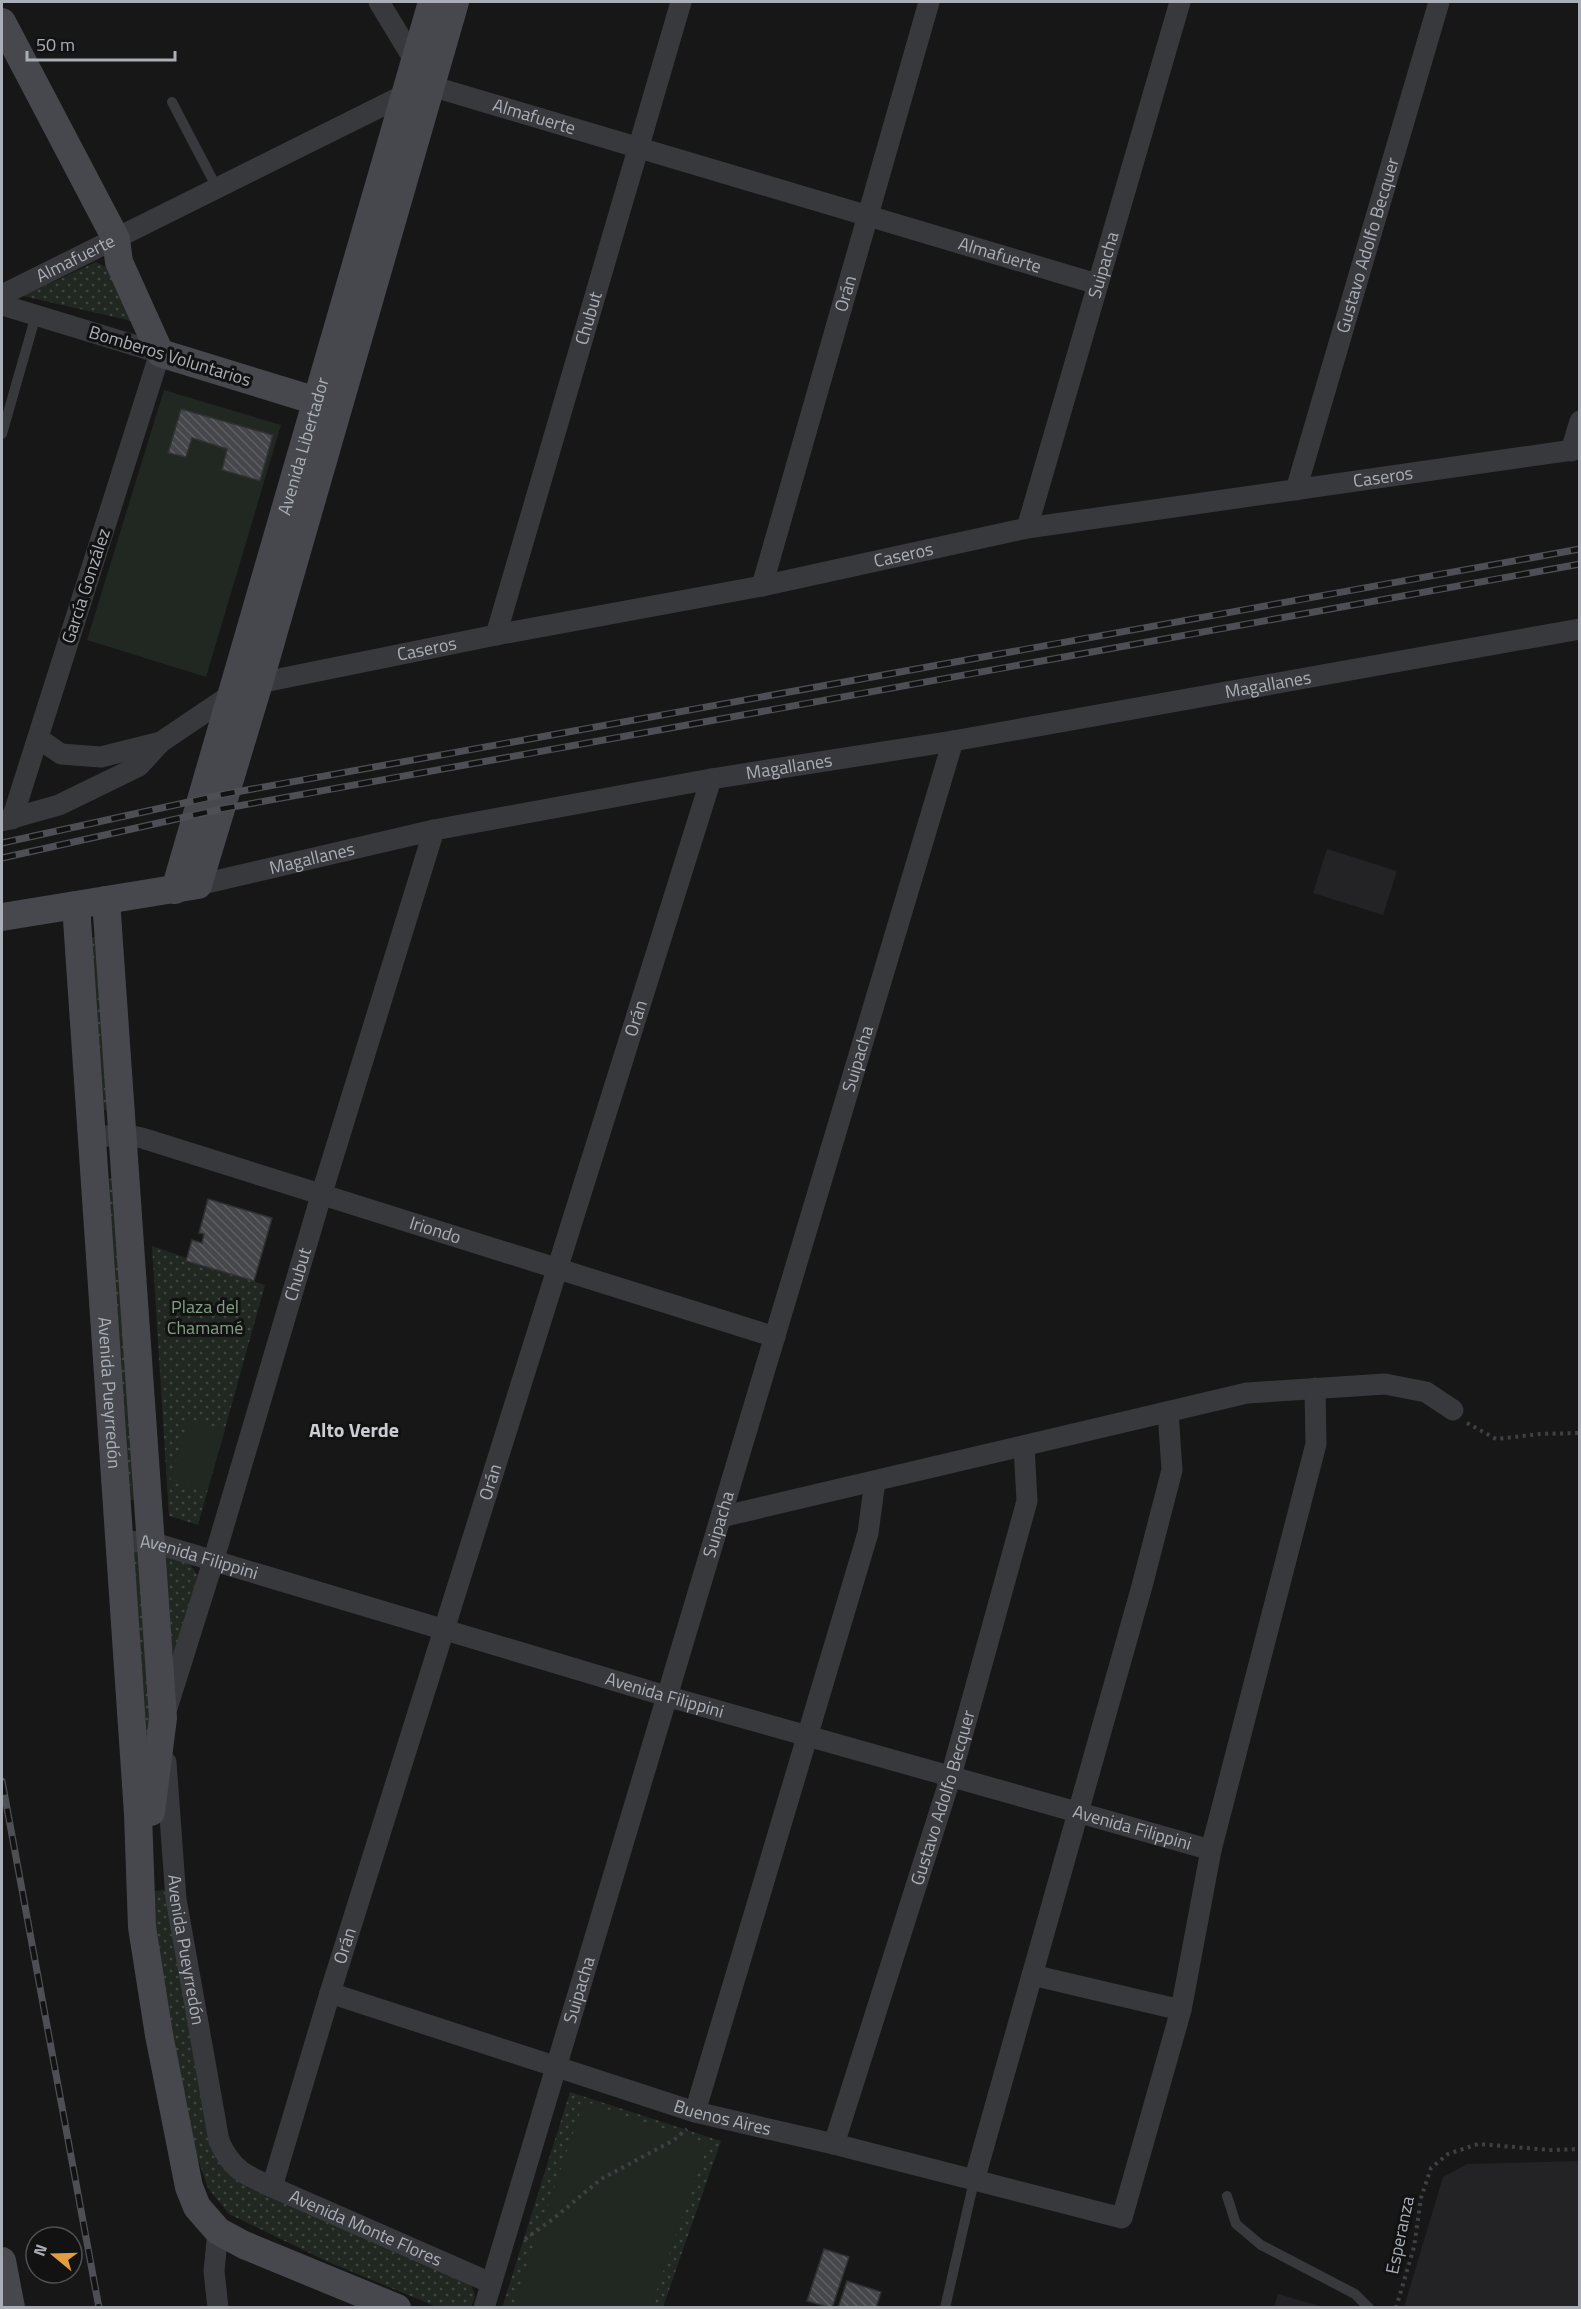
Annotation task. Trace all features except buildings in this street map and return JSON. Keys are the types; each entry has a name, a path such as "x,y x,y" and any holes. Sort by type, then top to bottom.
{"street":[{"path":"379,2 414,62 431,86"},
{"name":"Avenida Libertador","path":"187,887 259,684 405,95 432,2"},
{"name":"Avenida Libertador","path":"187,887 232,694 431,86 455,2"},
{"name":"Chubut","path":"496,635 681,2"},
{"name":"Orán","path":"762,586 929,2"},
{"name":"Suipacha","path":"1027,528 1180,2"},
{"name":"Gustavo Adolfo Becquer","path":"1296,490 1438,2"},
{"path":"2,22 160,353"},
{"path":"2,60 112,249"},
{"name":"Almafuerte","path":"2,296 112,249 217,188 405,95 431,86 1097,284"},
{"name":"Bomberos Voluntarios","path":"2,305 327,404"},
{"name":"García González","path":"7,820 38,738 160,353"},
{"path":"1575,450 1580,421"},
{"name":"Caseros","path":"161,742 232,694 259,684 496,635 762,586 1027,528 1575,450"},
{"name":"Magallanes","path":"2,917 187,887 434,830 711,779 953,741 1580,629"},
{"path":"38,738 61,754 102,757 161,742"},
{"name":"Suipacha","path":"484,2307 953,741"},
{"path":"7,820 59,805 139,766 161,742"},
{"name":"Orán","path":"272,2187 330,1994 711,779"},
{"name":"Chubut","path":"164,1718 434,830"},
{"name":"Avenida Pueyrredón","path":"106,900 178,1910 219,2141 227,2158 240,2172"},
{"name":"Avenida Pueyrredón","path":"76,905 138,1814 142,1927 159,2035 189,2187 197,2207 218,2232"},
{"name":"Iriondo","path":"93,1138 122,1134 775,1337"},
{"path":"721,1517 1247,1393 1385,1384 1426,1392 1453,1410"},
{"path":"1032,1975 1181,2010 1211,1850 1316,1444 1315,1388"},
{"path":"974,2181 1139,1597 1172,1470 1168,1412"},
{"name":"Gustavo Adolfo Becquer","path":"834,2144 951,1776 1027,1501 1024,1446"},
{"path":"695,2112 868,1533 875,1481"},
{"name":"Avenida Filippini","path":"120,1541 151,1542 666,1696 1211,1850"},
{"name":"Avenida Pueyrredón","path":"141,1882 164,1718"},
{"name":"Buenos Aires","path":"330,1994 695,2112 834,2144 1122,2218 1181,2010"},
{"name":"Avenida Monte Flores","path":"240,2172 491,2283"},
{"path":"218,2307 214,2271 218,2232 244,2245 397,2307"},
{"path":"2,2260 11,2307"}],"lane":[{"path":"172,102 217,188"},
{"path":"2,434 36,315"},
{"path":"945,2307 974,2181"},
{"path":"1227,2196 1236,2224 1261,2245 1354,2294 1369,2307"}],"path":[{"path":"1453,1410 1470,1425 1496,1439 1540,1434 1580,1433"},
{"path":"501,2250 515,2246 544,2226 602,2179 674,2140 688,2128 695,2112"},
{"name":"Esperanza","path":"1396,2307 1414,2247 1420,2198 1431,2168 1448,2154 1478,2144 1550,2150 1580,2149"}],"shaded area":[{"path":"1327,849 1397,871 1383,915 1313,893"},
{"path":"1579,2161 1579,2307 1404,2307 1443,2177 1467,2164"},
{"path":"1278,2294 1323,2307 1274,2307"}],"green space":[{"path":"96,262 106,267 136,322 23,296"},
{"path":"164,390 281,425 206,677 87,640"},
{"path":"91,937 101,937 113,1109 103,1110"},
{"path":"117,1178 139,1500 130,1500 108,1179"},
{"name":"Plaza del Chamamé","path":"152,1246 265,1285 198,1525 169,1516"},
{"path":"189,1419 225,1430 207,1491 170,1481"},
{"path":"143,1547 156,1741 147,1742 133,1548"},
{"path":"160,1554 187,1561 198,1575 174,1653 168,1653"},
{"path":"155,1891 171,1892 229,2170 248,2188 467,2281 474,2293 471,2307 437,2307 324,2260 229,2214 208,2188 195,2150 150,1931"},
{"path":"570,2092 721,2141 663,2307 502,2308"},
{"path":"584,2101 707,2144 651,2307 522,2308 514,2305"}],"railway":[{"path":"2,843 225,794 1580,549"},
{"path":"2,858 221,809 1580,564"},
{"path":"2,1781 99,2308"}],"district":[{"name":"Alto Verde","path":"354,1430"}]}
